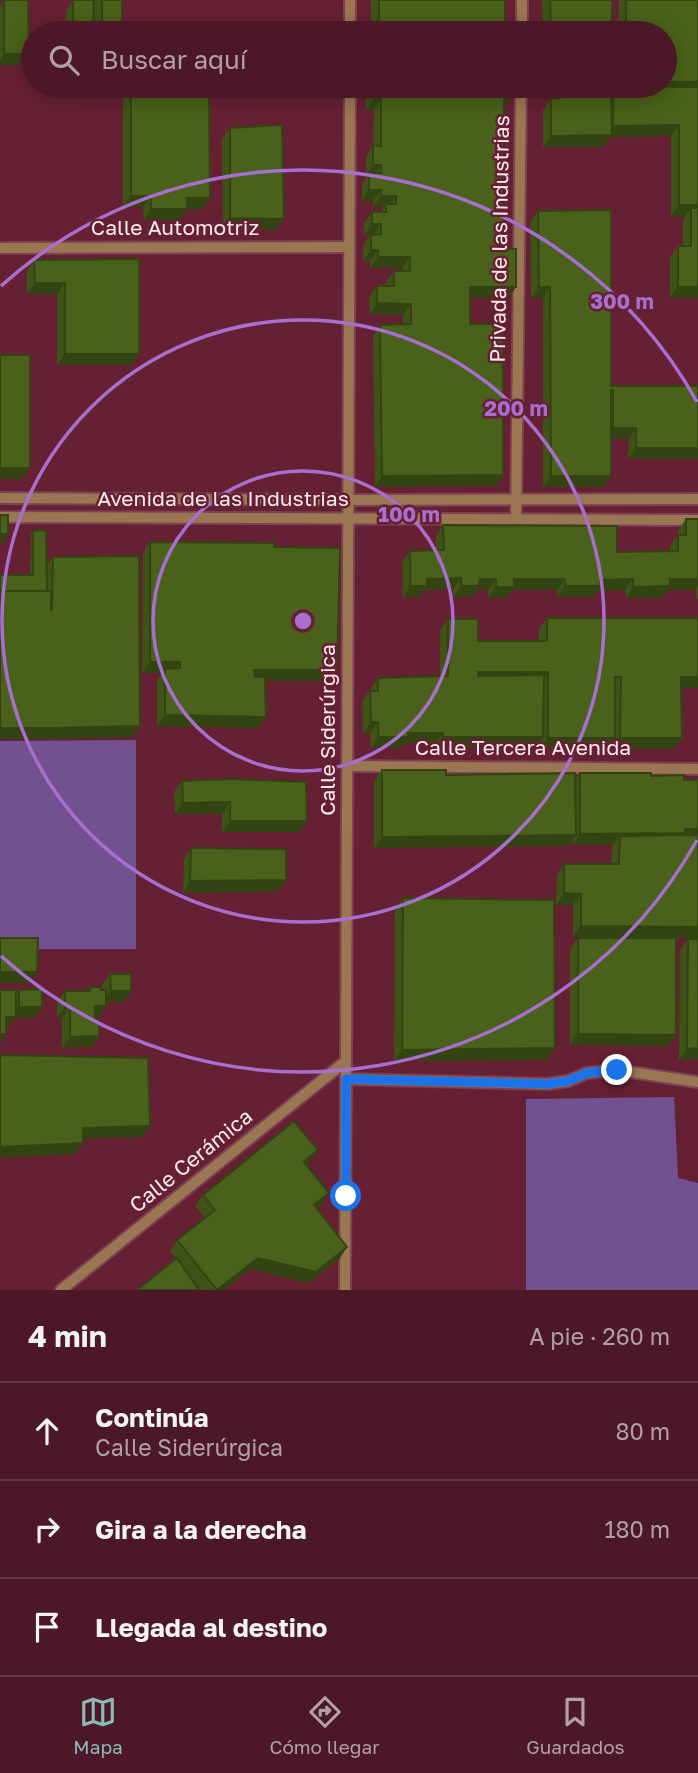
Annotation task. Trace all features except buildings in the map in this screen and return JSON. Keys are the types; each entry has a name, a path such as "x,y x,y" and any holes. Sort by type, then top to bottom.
{"street":[{"path":"350,0 350,21"},
{"path":"522,0 522,21"},
{"name":"Calle Siderúrgica","path":"345,1290 350,98"},
{"name":"Privada de las Industrias","path":"516,518 521,98"},
{"name":"Calle Automotriz","path":"0,248 349,247"},
{"name":"Avenida de las Industrias","path":"0,498 698,499"},
{"path":"18,517 19,498"},
{"name":"Avenida de las Industrias","path":"0,517 698,520"},
{"name":"Calle Tercera Avenida","path":"348,766 698,769"},
{"name":"Calle Cerámica","path":"61,1290 346,1061"},
{"path":"346,1079 548,1084 568,1081 587,1073 617,1070 698,1082"}],"shaded area":[{"path":"136,740 136,949 0,949 0,741"},
{"path":"674,1097 678,1178 698,1183 698,1290 526,1290 526,1099"}],"route":[{"path":"346,1196 346,1079 548,1084 568,1081 587,1073 617,1070"}]}
